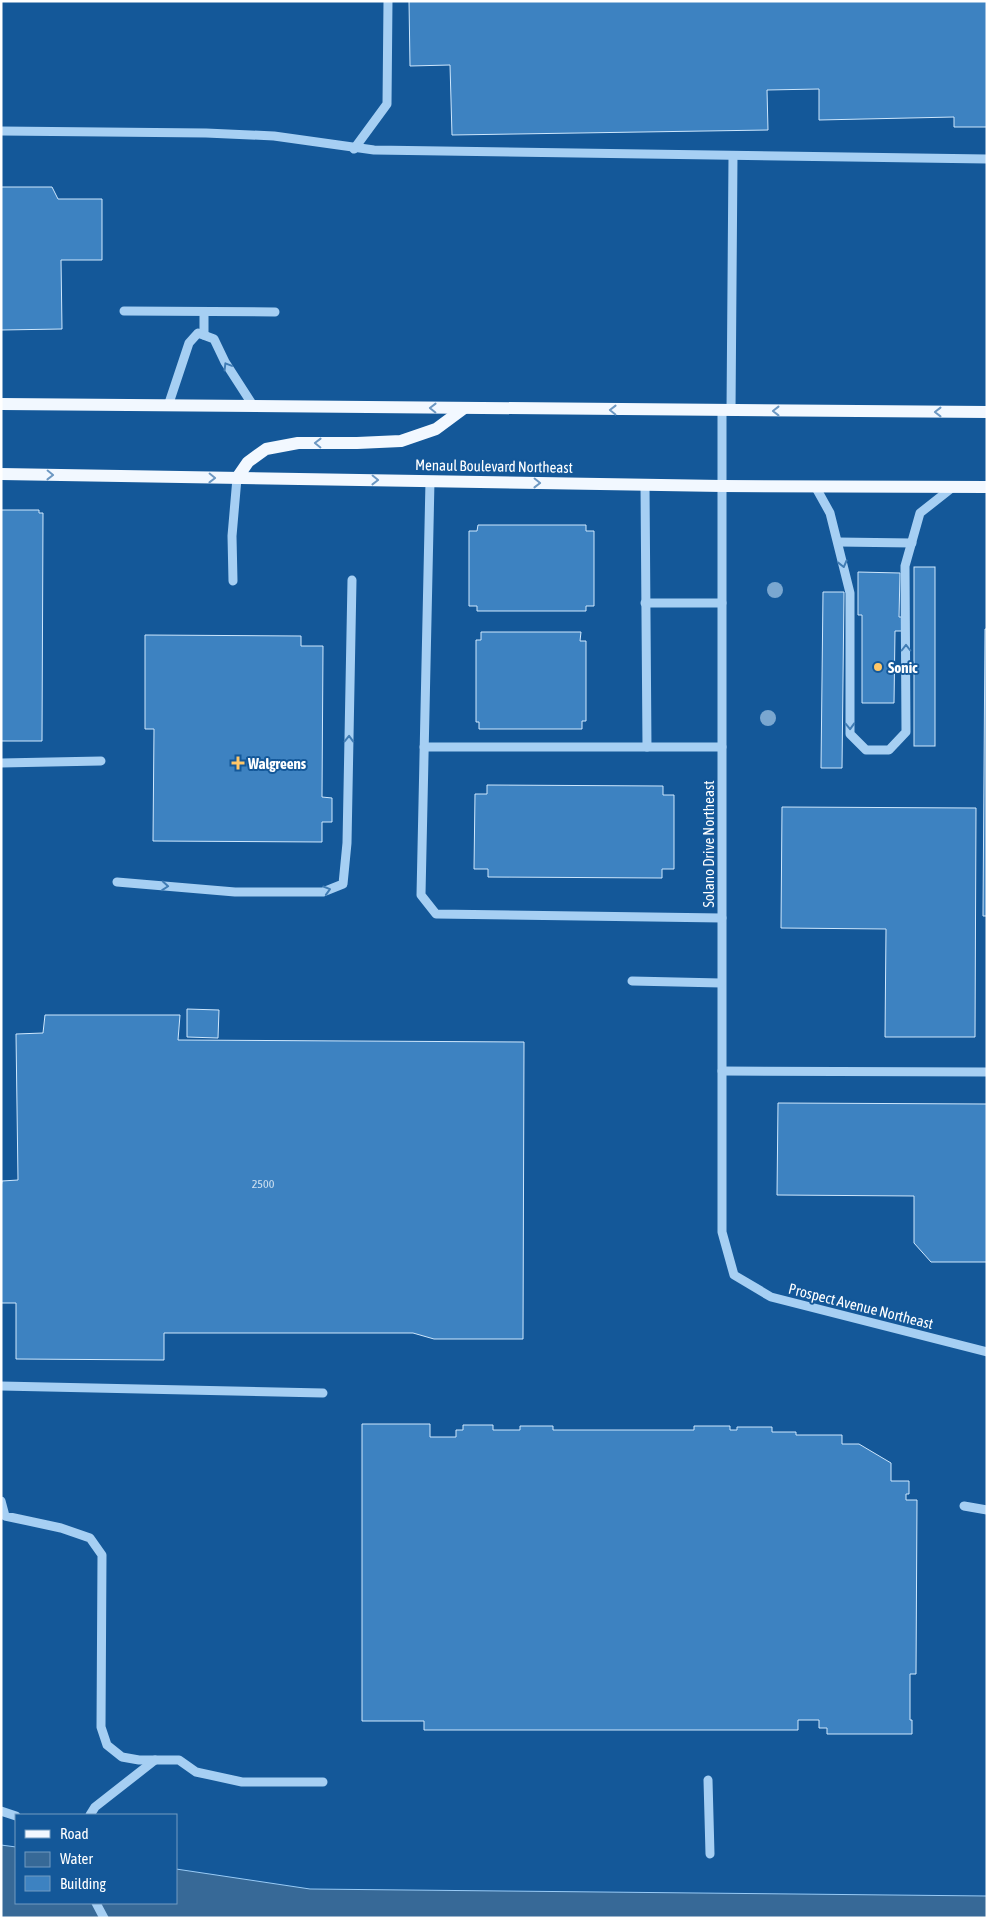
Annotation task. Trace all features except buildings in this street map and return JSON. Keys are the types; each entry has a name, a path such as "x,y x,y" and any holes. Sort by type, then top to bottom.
{"main road":[{"path":"1,404 987,412"},
{"path":"237,478 248,462 266,449 298,443 401,441 436,429 463,409"},
{"name":"Menaul Boulevard Northeast","path":"1,474 645,485 987,487"}],"street":[{"path":"354,148 386,104 388,1"},
{"path":"1,130 206,133 264,136 354,148 987,159"},
{"name":"Solano Drive Northeast","path":"733,156 727,411 722,486 721,983 722,1232 734,1275"},
{"path":"124,311 275,312"},
{"path":"204,312 204,335"},
{"path":"168,406 188,343 198,333 214,339 225,362 254,407"},
{"path":"233,581 232,536 237,478"},
{"path":"430,481 421,895 436,914 722,918"},
{"path":"645,485 647,747"},
{"path":"814,486 830,513 850,593 850,734 866,750 890,750 906,732 905,566 920,513 953,487"},
{"path":"838,542 912,543"},
{"path":"116,882 235,892 323,892 343,884 347,843 352,580"},
{"path":"645,603 722,602"},
{"path":"424,747 722,747"},
{"path":"1,763 101,761"},
{"path":"632,981 721,983"},
{"path":"722,1071 987,1072"},
{"name":"Prospect Avenue Northeast","path":"734,1275 771,1298 987,1352"},
{"path":"1,1386 323,1393"},
{"path":"1,1501 5,1516 61,1528 90,1538 102,1554 101,1727 107,1745 122,1757 139,1760 179,1760 196,1772 242,1782 323,1782"},
{"path":"964,1506 987,1510"},
{"path":"91,1814 95,1807 155,1760"},
{"path":"708,1780 710,1854"},
{"path":"1,1811 15,1816"},
{"path":"97,1904 104,1918"}],"water":[{"path":"1,1845 15,1847 15,1904 178,1904 178,1869 310,1889 987,1896 987,1918 1,1918"}],"place":[{"name":"Sonic","path":"878,667"},
{"name":"Walgreens","path":"238,763"}]}
